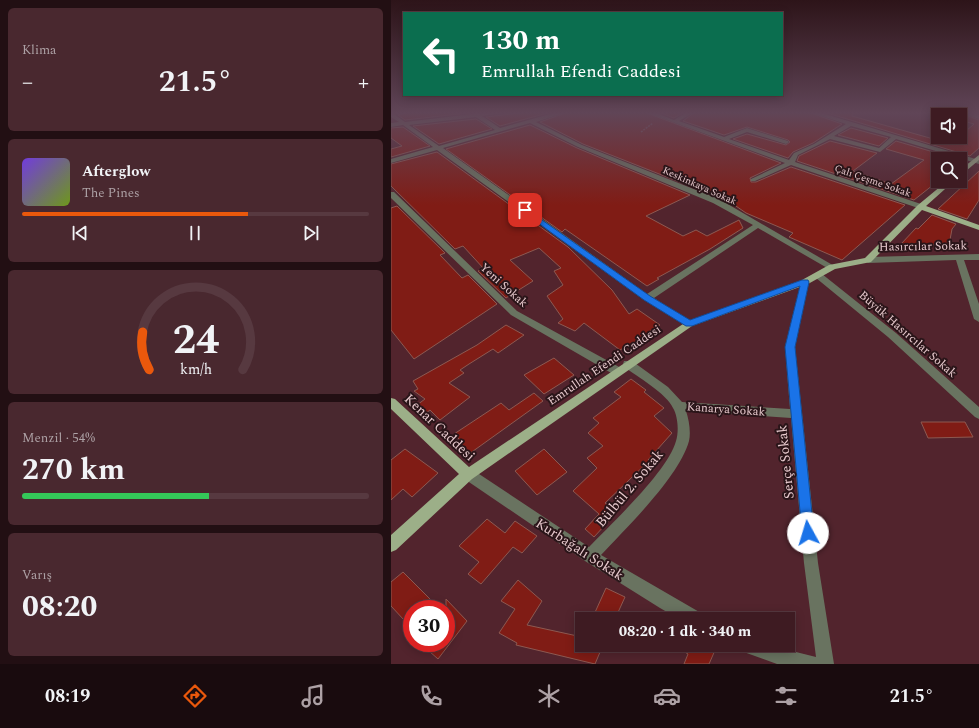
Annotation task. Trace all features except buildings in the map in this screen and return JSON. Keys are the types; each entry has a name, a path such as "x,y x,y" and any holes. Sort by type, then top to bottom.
{"main road":[{"path":"967,169 978,160"},
{"path":"868,260 921,207 943,188"},
{"name":"Çalı Çeşme Sokak","path":"921,207 979,228"},
{"name":"Emrullah Efendi Caddesi","path":"391,545 468,474 689,324 805,282 819,276 832,267 868,260"},
{"name":"Kenar Caddesi","path":"391,402 468,474"}],"street":[{"path":"432,143 647,298 689,324"},
{"path":"391,161 457,143"},
{"name":"Keskinkaya Sokak","path":"574,143 716,201 832,267"},
{"name":"Çalı Çeşme Sokak","path":"735,143 921,207"},
{"path":"753,180 791,163 796,154 820,143"},
{"path":"855,143 880,150 888,143"},
{"path":"917,143 978,160"},
{"name":"Yeni Sokak","path":"391,194 514,312 623,368"},
{"path":"647,298 758,225"},
{"path":"959,257 979,318"},
{"name":"Hasırcılar Sokak","path":"868,260 979,257"},
{"name":"Büyük Hasırcılar Sokak","path":"819,276 892,335 979,414"},
{"name":"Serçe Sokak","path":"805,282 790,347 811,562 825,664"},
{"path":"623,368 661,389 679,406"},
{"name":"Kanarya Sokak","path":"679,406 797,414"},
{"name":"Bülbül 2. Sokak","path":"590,556 673,461 683,441 683,424 679,406"},
{"name":"Kurbağalı Sokak","path":"468,474 590,556 663,602 682,612"},
{"path":"763,652 811,664"}],"route":[{"path":"525,210 647,298 689,324 805,282 790,347 808,533"}]}
